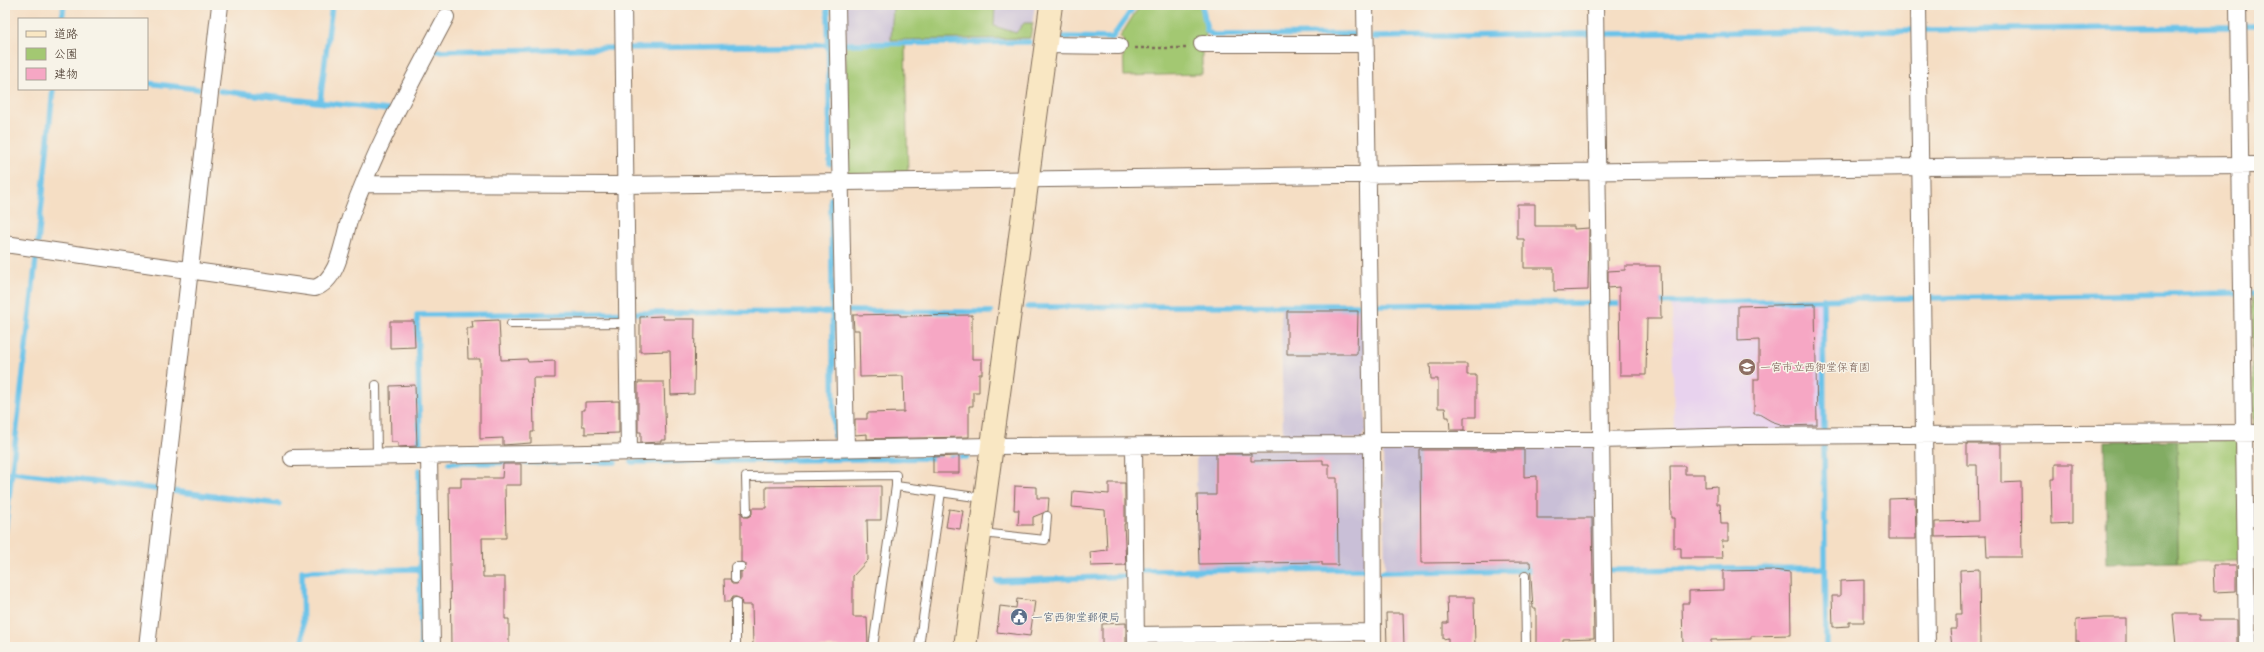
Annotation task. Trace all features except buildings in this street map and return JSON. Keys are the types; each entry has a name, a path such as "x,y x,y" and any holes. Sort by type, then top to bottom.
{"street":[{"path":"147,647 220,5"},
{"path":"623,5 624,185 628,323 629,452"},
{"path":"838,5 846,448"},
{"path":"965,647 1051,5"},
{"path":"1134,446 1136,641 1373,639 1372,440 1365,5"},
{"path":"1595,5 1604,647"},
{"path":"1918,5 1927,647"},
{"path":"2238,5 2241,165 2252,433 2247,647"},
{"path":"5,244 315,288 325,284 333,273 350,218 373,158 446,18"},
{"path":"1202,44 1365,44"},
{"path":"1046,45 1119,46"},
{"path":"364,184 624,185 1368,174 1598,173 1920,167 2259,165"},
{"path":"292,458 993,446 1365,444 1372,440 1601,440 1745,436 2252,433"},
{"path":"429,455 432,647"}],"lane":[{"path":"511,324 628,323"},
{"path":"376,385 377,456"},
{"path":"747,512 746,477 896,475 896,486 873,647"},
{"path":"896,486 986,498"},
{"path":"919,647 941,492"},
{"path":"981,533 1045,540 1047,516"},
{"path":"735,579 735,568 741,568"},
{"path":"1525,576 1526,647"},
{"path":"736,602 736,647"}],"path":[{"path":"1119,46 1120,48 1198,48 1202,44"}],"shaded area":[{"path":"845,5 1035,5 1030,38 845,41"},
{"name":"一宮市立西御堂保育園","path":"1821,301 1822,430 1674,432 1672,303"},
{"path":"1364,307 1366,430 1361,439 1283,438 1281,308"},
{"path":"1590,445 1596,450 1597,567 1385,570 1383,453 1390,447"},
{"path":"1361,449 1365,454 1366,567 1197,568 1196,450"}],"green space":[{"path":"893,5 995,5 994,26 1016,33 1024,23 1033,23 1030,38 891,40"},
{"path":"1140,5 1200,5 1206,34 1202,51 1202,74 1124,76 1123,40 1120,37"},
{"path":"846,45 905,45 908,176 851,176 846,169"},
{"path":"2259,295 2259,426 2253,426 2252,296"},
{"path":"2231,439 2238,445 2240,561 2178,562 2177,440"},
{"path":"2177,440 2178,562 2107,563 2105,441"}],"waterway":[{"path":"62,18 64,5"},
{"path":"320,102 332,5"},
{"path":"828,5 830,164"},
{"path":"1063,37 1112,38 1135,5"},
{"path":"1202,5 1207,31 1213,35 1356,34"},
{"path":"2245,26 2259,26"},
{"path":"1923,30 2232,27"},
{"path":"1601,34 1913,30"},
{"path":"1374,37 1589,34"},
{"path":"846,44 1029,42"},
{"path":"627,48 829,45"},
{"path":"434,51 618,48"},
{"path":"148,83 198,89"},
{"path":"38,242 53,90"},
{"path":"220,91 388,110"},
{"path":"831,199 834,436"},
{"path":"5,532 36,259"},
{"path":"1927,298 2235,293"},
{"path":"2247,294 2259,294"},
{"path":"1653,303 1915,298"},
{"path":"1823,299 1824,429"},
{"path":"1378,305 1592,303"},
{"path":"1607,304 1627,304"},
{"path":"1028,307 1357,305"},
{"path":"850,311 991,312"},
{"path":"634,313 833,312"},
{"path":"420,448 417,315 622,313"},
{"path":"1824,448 1826,647"},
{"path":"951,457 967,457"},
{"path":"632,462 939,458"},
{"path":"449,463 615,462"},
{"path":"419,470 421,647"},
{"path":"11,472 156,489"},
{"path":"172,491 279,504"},
{"path":"2254,561 2259,561"},
{"path":"1611,570 1825,568"},
{"path":"303,647 302,571 420,569"},
{"path":"1141,571 1364,569"},
{"path":"1382,572 1536,570"},
{"path":"997,581 1130,576"}],"place":[{"name":"一宮市立西御堂保育園","path":"1747,367"},
{"name":"一宮西御堂郵便局","path":"1019,617"}]}
